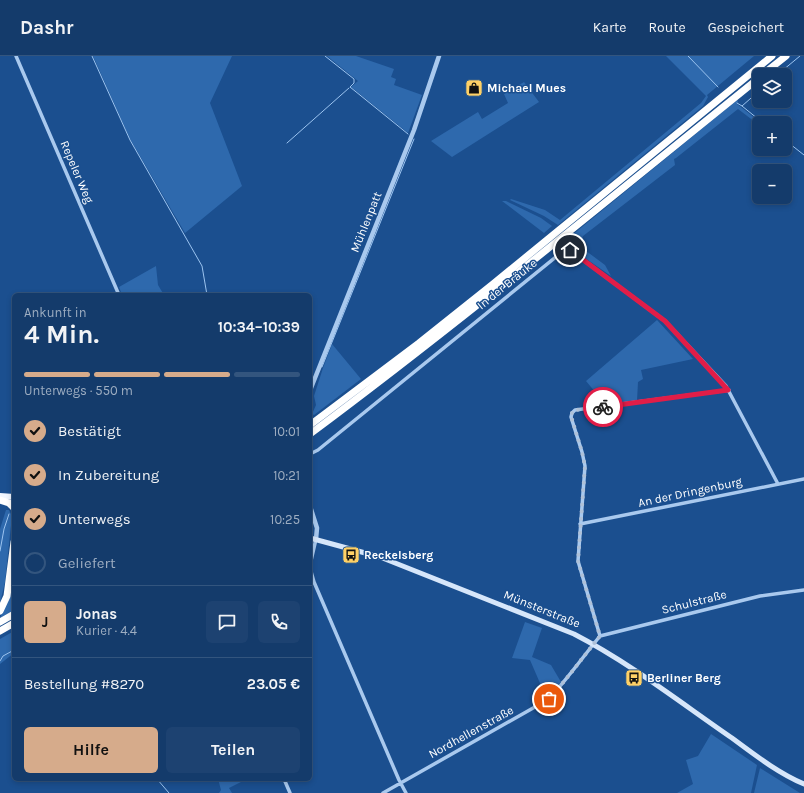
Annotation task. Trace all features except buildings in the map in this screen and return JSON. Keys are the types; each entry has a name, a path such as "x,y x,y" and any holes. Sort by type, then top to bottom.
{"highway":[{"path":"312,423 493,284 772,56"},
{"path":"771,68 786,56"},
{"path":"312,432 498,290 752,84"},
{"path":"0,500 9,503 12,506"},
{"path":"0,611 7,596 12,557"},
{"path":"0,622 12,615"},
{"path":"0,631 12,624"}],"main road":[{"path":"0,496 12,497"},
{"name":"Münsterstraße","path":"312,538 380,557 574,634 594,644 778,770 804,784"}],"street":[{"name":"Repeler Weg","path":"16,56 118,293"},
{"name":"Mühlenpatt","path":"312,385 414,130 439,56"},
{"name":"In der Bräuke","path":"312,453 324,446 567,250 573,250 665,321 728,390 778,484"},
{"path":"594,644 600,636 578,561 585,466 571,416 572,413 575,410 728,390"},
{"name":"An der Dringenburg","path":"580,524 804,479"},
{"path":"312,512 318,528 312,556"},
{"path":"312,574 317,589 406,793"},
{"name":"Schulstraße","path":"600,636 760,596 804,590"},
{"name":"Nordhellenstraße","path":"383,793 549,699 594,644"},
{"path":"285,781 290,793"}],"shaded area":[{"path":"93,56 232,56 210,103 242,186 185,233 130,139"},
{"path":"327,56 356,56 394,69 391,77 396,79 394,85 422,95 408,133 351,87 358,81"},
{"path":"666,56 754,56 707,95 708,97 703,106 558,225 544,216 510,200 511,199 545,210 560,220 701,103 706,96"},
{"path":"524,82 539,102 452,157 431,141 478,112 482,119 508,103 504,94"},
{"path":"737,100 737,104 752,116 752,120 738,109 674,159 675,165 583,236 580,242 571,236"},
{"path":"502,201 506,201 541,218 552,226 544,233"},
{"path":"570,239 605,265 611,276 572,249 566,249 563,246"},
{"path":"156,266 158,285 163,293 121,293 119,287"},
{"path":"657,320 693,359 641,370 643,379 638,382 637,401 606,405 586,381"},
{"path":"332,344 361,379 314,415 312,414 316,405 314,396"},
{"path":"6,510 9,510 12,516 5,582 0,603 0,529"},
{"path":"12,569 12,611 0,618"},
{"path":"525,622 542,628 532,657 551,665 561,682 546,697 530,660 512,658"},
{"path":"12,632 12,655 0,664 0,639"},
{"path":"711,734 757,765 751,793 677,793 693,784 686,760 698,756"},
{"path":"760,768 800,793 754,793"},
{"path":"219,781 243,781 229,788 232,793 219,793 221,790"}],"waterway":[{"path":"92,56 130,140 202,266 207,293"},
{"path":"325,56 354,79 354,83 350,87 408,134"},
{"path":"688,56 718,87"},
{"path":"785,68 800,56"},
{"path":"287,143 349,88"},
{"path":"737,103 742,106 752,97"},
{"path":"742,106 754,116"},
{"path":"322,367 414,139"},
{"path":"792,146 804,155"},
{"path":"0,551 4,529 9,514"},
{"path":"0,661 3,656 12,651"},
{"path":"159,781 169,793"}],"way so far":[{"path":"549,699 566,680 600,636 577,557 585,466 571,416 575,410 603,407"}],"place":[{"name":"Michael Mues","path":"474,88"},
{"name":"Reckelsberg","path":"351,555"},
{"name":"Berliner Berg","path":"634,678"}],"route":[{"path":"570,250 573,250 665,321 726,386 728,390 603,407"}]}
